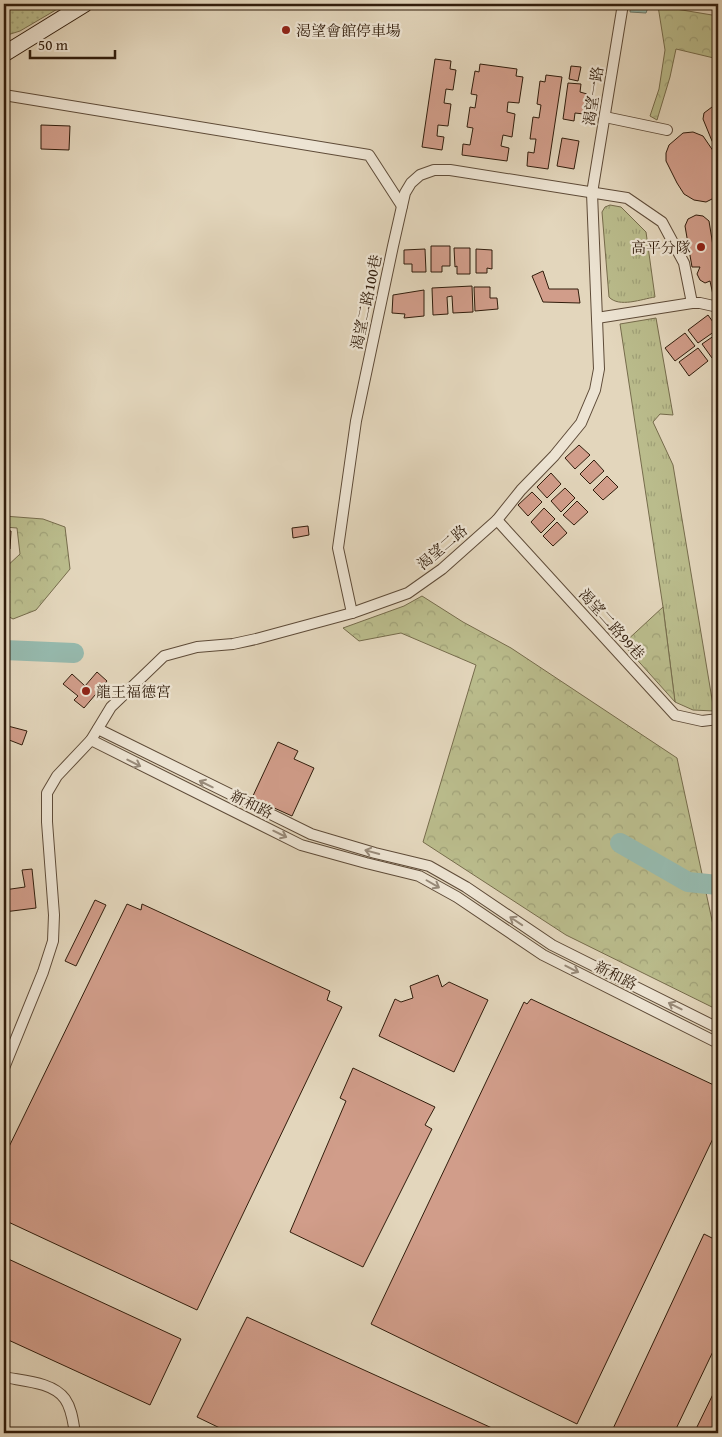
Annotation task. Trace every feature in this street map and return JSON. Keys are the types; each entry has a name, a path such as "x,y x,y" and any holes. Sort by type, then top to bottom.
{"street":[{"path":"4,54 85,4"},
{"name":"渴望一路","path":"592,193 623,4"},
{"path":"4,95 369,155 402,206"},
{"path":"605,117 667,130"},
{"name":"渴望二路100巷","path":"352,613 338,548 356,420 405,193 420,174 434,170 450,170 627,198 662,222 684,263 692,303"},
{"name":"渴望二路","path":"91,740 111,707 164,656 197,647 232,644 256,639 352,613 408,593 442,568 497,520 581,423 595,390 599,369 592,193"},
{"path":"597,318 692,303 715,305 718,307"},
{"name":"渴望二路99巷","path":"497,520 674,715 702,721 718,719"},
{"name":"新和路","path":"98,729 311,834 429,866 466,887 552,945 718,1028"},
{"path":"4,1068 43,972 53,941 54,915 47,822 47,794 57,776 91,740"},
{"name":"新和路","path":"91,740 301,844 419,876 457,897 543,955 718,1043"},
{"path":"4,1377 55,1389 66,1400 71,1412 75,1433"}],"green space":[{"path":"4,4 66,4 20,31 4,36"},
{"path":"658,6 718,16 718,59 676,49 657,120 650,116 659,89 665,50"},
{"path":"610,205 621,207 646,232 655,297 619,302 609,297 602,212 605,207"},
{"path":"656,318 673,415 660,414 653,422 673,465 714,711 693,710 675,702 663,607 620,324"},
{"path":"4,516 43,519 65,527 70,569 36,610 13,619 4,614 4,569 20,554 17,528 4,527"},
{"path":"422,596 463,622 511,648 677,758 718,948 718,1010 566,935 423,842 476,665 401,633 359,641 343,628 404,606"},
{"path":"663,607 675,702 623,644"}],"water":[{"path":"631,4 659,4 658,6 649,5 646,13 630,12"}],"building":[{"path":"435,59 451,61 450,69 456,70 453,90 446,89 444,103 451,104 448,126 438,125 437,136 444,137 442,150 422,147"},
{"path":"480,64 517,69 516,76 523,77 519,103 508,102 507,112 515,114 512,137 503,135 501,146 509,148 507,161 462,155 463,144 470,145 473,128 467,127 470,107 475,108 477,95 471,94 475,71 479,72"},
{"path":"571,66 581,67 578,81 569,79"},
{"path":"546,75 562,77 548,169 527,166 528,152 534,153 536,139 530,139 533,117 539,118 541,105 537,104 540,81 545,82"},
{"path":"568,83 581,84 580,92 587,94 584,114 575,113 574,121 563,119"},
{"path":"718,104 718,150 703,119 704,113"},
{"path":"41,125 70,126 69,150 41,149"},
{"path":"693,132 703,136 718,158 718,196 706,202 694,200 684,194 666,161 669,145 683,133"},
{"path":"562,138 579,141 574,169 557,166"},
{"name":"高平分隊","path":"696,215 703,216 709,221 718,277 718,294 713,295 710,281 705,283 700,280 697,274 700,267 692,267 685,226 688,219"},
{"path":"431,246 450,246 450,266 442,266 442,272 431,272"},
{"path":"454,248 470,248 470,274 457,274"},
{"path":"425,249 426,272 412,272 412,264 404,264 404,250"},
{"path":"476,249 492,250 492,269 487,268 487,273 476,273"},
{"path":"543,271 549,289 578,289 580,303 543,302 532,276"},
{"path":"472,286 473,312 453,313 452,296 447,297 448,314 433,315 432,288"},
{"path":"474,287 490,287 490,298 497,298 498,309 475,311"},
{"path":"424,290 424,316 404,318 405,314 392,313 393,295"},
{"path":"708,315 718,329 698,343 688,330"},
{"path":"685,333 695,346 675,361 665,348"},
{"path":"718,333 718,354 712,358 702,344"},
{"path":"698,348 708,361 689,376 679,362"},
{"path":"579,445 590,455 575,469 565,458"},
{"path":"594,460 604,471 590,484 580,474"},
{"path":"551,473 561,484 547,498 537,487"},
{"path":"607,476 618,487 603,500 593,490"},
{"path":"565,488 575,498 561,512 551,501"},
{"path":"532,492 542,502 528,516 518,505"},
{"path":"577,501 588,512 574,525 563,515"},
{"path":"544,508 555,519 541,533 531,522"},
{"path":"557,522 567,533 553,546 543,536"},
{"path":"308,526 309,535 293,538 292,528"},
{"path":"4,530 11,531 10,549 4,549"},
{"name":"龍王福德宮","path":"97,672 107,681 84,708 74,700 78,696 63,684 72,674 85,686"},
{"path":"4,725 27,731 22,745 4,738"},
{"path":"278,742 298,751 294,759 314,768 292,816 252,798"},
{"path":"32,869 36,908 4,912 4,890 25,887 22,870"},
{"path":"95,900 106,905 76,966 65,961"},
{"path":"127,904 141,910 142,904 330,991 327,1000 342,1007 197,1310 4,1220 4,1157"},
{"path":"438,975 442,987 449,982 488,1000 454,1072 379,1036 395,999 401,1002 413,998 410,986"},
{"path":"531,999 718,1087 718,1128 577,1424 371,1324 524,1002 527,1004"},
{"path":"353,1068 435,1107 425,1125 432,1129 363,1267 290,1232 346,1101 340,1098"},
{"path":"704,1234 718,1241 718,1341 674,1433 611,1433"},
{"path":"4,1257 181,1339 150,1405 4,1338"},
{"path":"247,1317 503,1433 223,1433 224,1430 197,1417"},
{"path":"718,1384 718,1433 694,1433"}],"waterway":[{"path":"4,650 74,653"},
{"path":"620,843 688,882 718,885"}],"place":[{"name":"渴望會館停車場","path":"286,30"},
{"name":"高平分隊","path":"701,247"},
{"name":"龍王福德宮","path":"86,691"}]}
